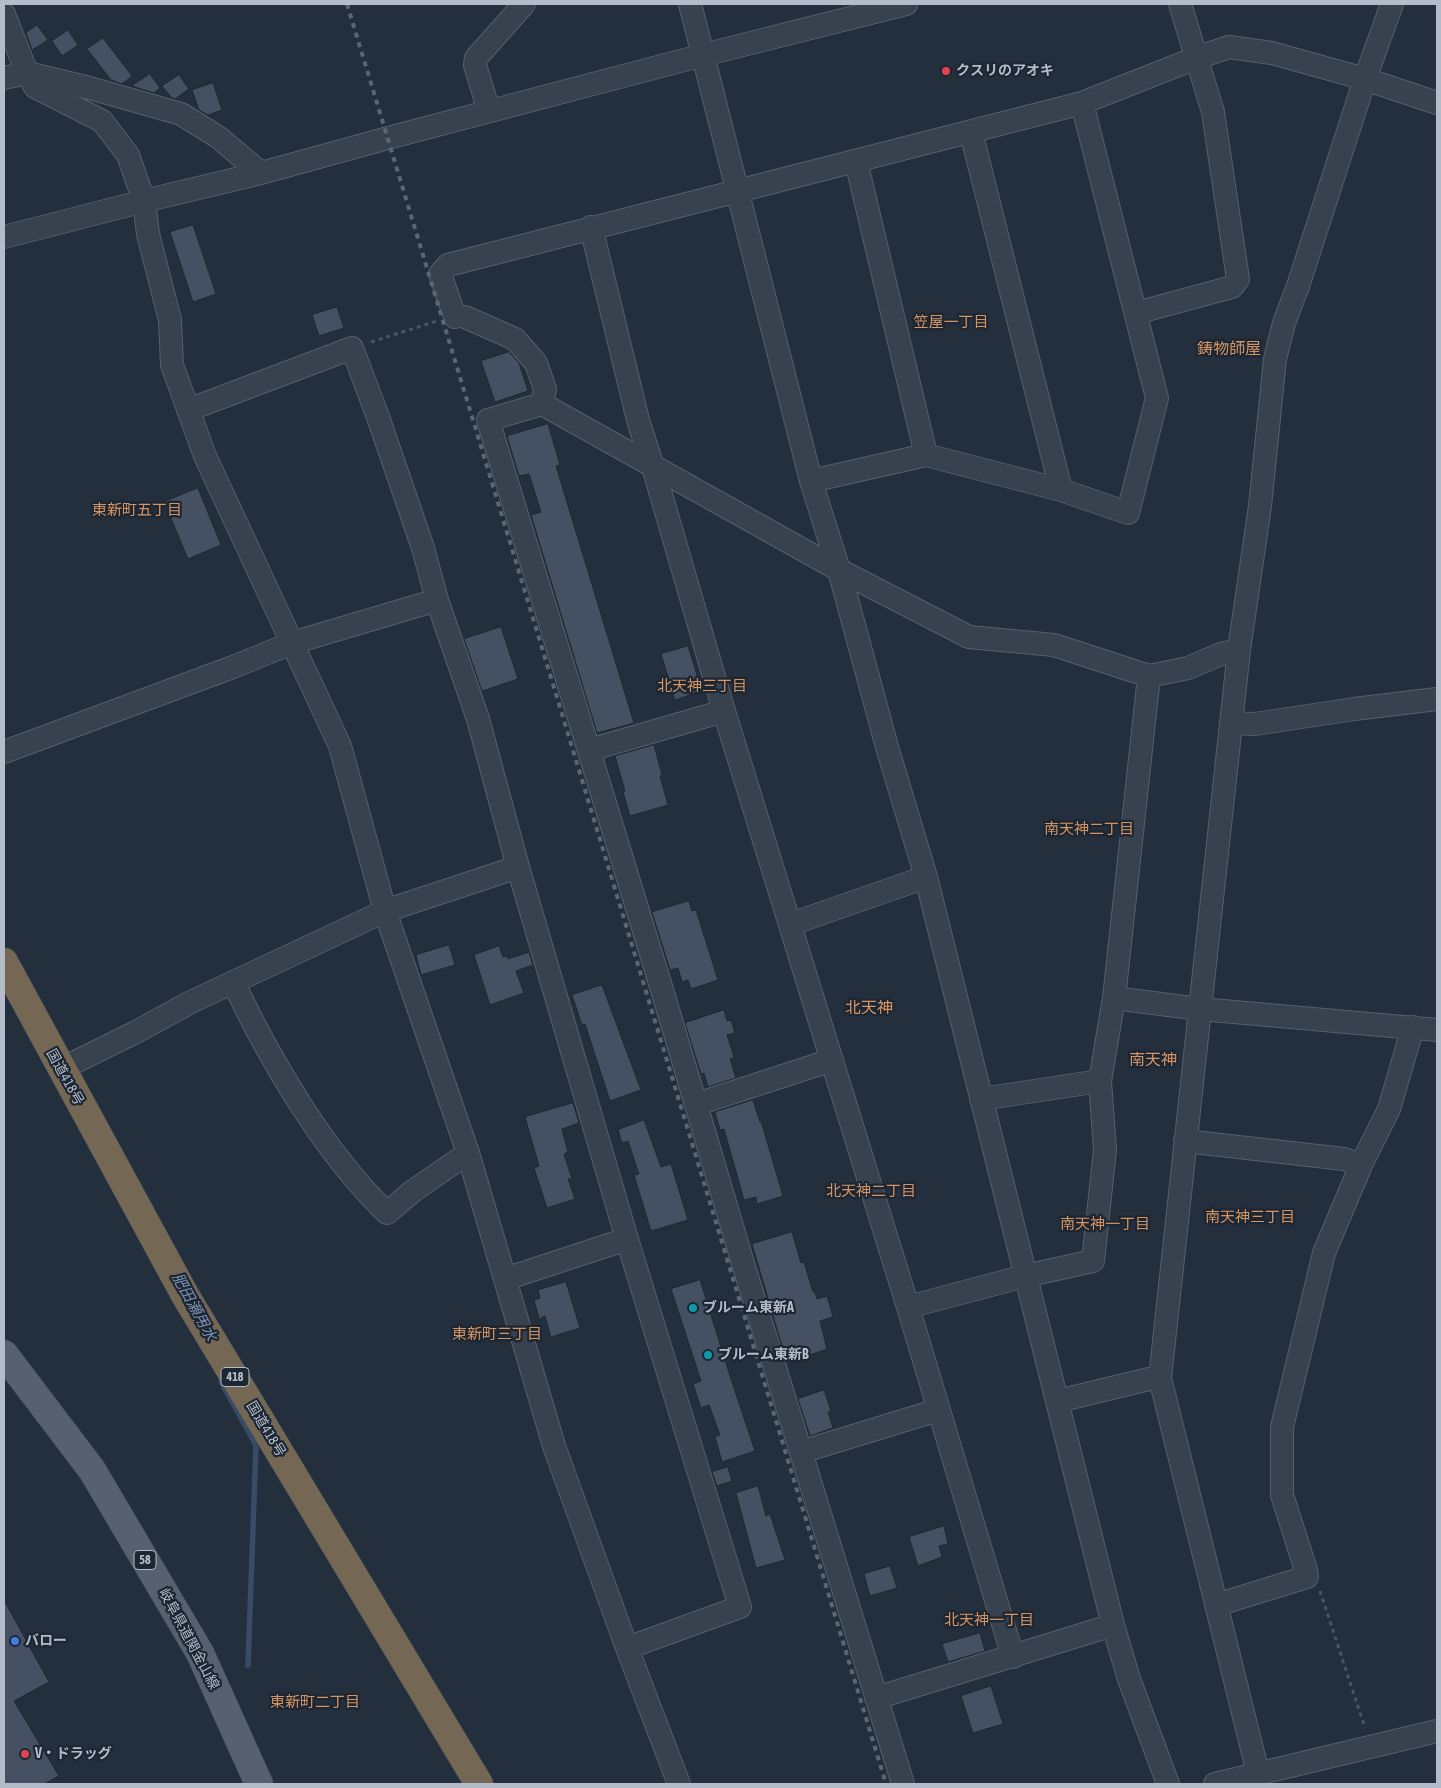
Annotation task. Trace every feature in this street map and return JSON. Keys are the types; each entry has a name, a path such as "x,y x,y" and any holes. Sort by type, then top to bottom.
{"highway":[{"name":"国道418号","path":"4,962 185,1295 479,1784"}],"main road":[{"name":"岐阜県道関金山線","path":"4,1354 92,1470 200,1653 259,1784"}],"street":[{"path":"489,111 475,65 476,58 524,4"},
{"path":"690,4 811,481 839,570 887,747 926,877 1113,1625 1130,1679 1168,1784"},
{"path":"4,237 144,201 260,174 489,111 906,4"},
{"path":"1136,313 1232,288 1238,279 1213,112 1180,4"},
{"path":"1258,1773 1160,1378 1239,650 1260,506 1275,359 1284,324 1392,4"},
{"path":"4,14 35,87 102,121 128,155 144,201 148,234 170,320 172,365 205,456 340,746 385,910 468,1153 554,1446 678,1784"},
{"path":"542,404 545,389 536,363 515,339 460,317 440,274 448,265 1082,104 1196,58 1229,47 1272,53 1366,79 1437,103"},
{"path":"4,78 28,73 86,87 180,114 218,136 260,174"},
{"path":"811,481 926,455 1061,490 1128,512 1158,398 1082,104"},
{"path":"971,132 1061,490"},
{"path":"856,161 926,455"},
{"path":"591,228 638,420 724,711 791,924 1013,1656"},
{"path":"188,410 352,348 382,427 423,548 437,600 478,719 518,867 627,1239 740,1608 627,1648"},
{"path":"903,1784 488,420 542,404 839,570 969,638 1054,645 1149,676 1188,668 1221,654 1239,650"},
{"path":"4,752 234,667 292,643 437,600"},
{"path":"908,1307 1093,1260 1105,1150 1100,1082 1114,998 1149,676"},
{"path":"1231,723 1255,724 1437,699"},
{"path":"589,750 724,711"},
{"path":"61,1070 190,1002 385,910 518,867"},
{"path":"791,924 926,877"},
{"path":"233,982 248,1015 303,1109 336,1155 387,1214 414,1191 468,1153"},
{"path":"1114,998 1200,1009 1437,1030"},
{"path":"1216,1605 1307,1577 1282,1495 1282,1427 1324,1253 1361,1165 1389,1108 1413,1027"},
{"path":"697,1104 832,1060"},
{"path":"981,1098 1100,1082"},
{"path":"1185,1141 1344,1159 1361,1165"},
{"path":"506,1279 627,1239"},
{"path":"1058,1401 1160,1378"},
{"path":"802,1452 938,1410"},
{"path":"876,1698 1113,1625"},
{"path":"1215,1784 1437,1731"}],"path":[{"path":"352,348 443,319 460,317"},
{"path":"1307,1577 1317,1581 1372,1747"}],"building":[{"path":"37,25 48,40 32,50 26,33"},
{"path":"68,30 78,45 62,56 52,41"},
{"path":"103,38 132,76 122,84 111,80 87,49"},
{"path":"150,74 160,88 154,93 133,85"},
{"path":"179,75 189,89 175,99 162,86"},
{"path":"213,83 222,110 208,115 199,110 192,90"},
{"path":"193,225 216,294 193,302 170,232"},
{"path":"337,307 344,328 319,336 312,315"},
{"path":"509,352 519,363 528,391 495,402 481,361"},
{"path":"548,424 560,465 556,466 634,723 597,733 531,515 541,512 529,474 519,476 507,436"},
{"path":"198,488 221,545 188,559 164,502"},
{"path":"501,627 518,679 482,691 464,639"},
{"path":"688,646 702,691 675,700 661,654"},
{"path":"654,745 668,805 630,816 615,756"},
{"path":"689,901 692,911 696,910 718,980 691,989 688,980 682,982 678,968 670,970 652,912"},
{"path":"449,945 455,965 421,975 416,955"},
{"path":"499,946 503,957 507,956 508,959 529,952 533,965 516,971 524,993 490,1005 474,955"},
{"path":"602,985 641,1090 610,1101 585,1024 582,1025 572,995"},
{"path":"724,1010 727,1021 731,1020 735,1033 727,1035 734,1057 730,1059 736,1078 708,1087 704,1073 701,1074 685,1023"},
{"path":"753,1100 783,1196 757,1204 756,1197 744,1200 724,1129 720,1130 715,1112"},
{"path":"573,1103 579,1123 562,1129 568,1152 564,1154 572,1179 568,1179 575,1199 547,1208 534,1168 539,1166 525,1117"},
{"path":"644,1120 661,1167 671,1164 688,1220 651,1231 634,1175 639,1174 628,1141 622,1143 618,1130"},
{"path":"792,1232 801,1263 804,1262 813,1292 815,1292 817,1299 827,1296 833,1317 820,1321 827,1349 787,1363 752,1244"},
{"path":"700,1280 755,1451 722,1462 715,1437 720,1435 709,1405 701,1408 693,1384 701,1381 671,1289"},
{"path":"566,1282 580,1328 551,1337 545,1316 539,1319 534,1300 540,1298 538,1290"},
{"path":"824,1390 831,1411 828,1412 833,1428 810,1436 798,1399"},
{"path":"728,1467 732,1481 717,1486 712,1472"},
{"path":"758,1486 766,1516 770,1514 785,1560 756,1568 736,1493"},
{"path":"944,1526 948,1544 939,1546 942,1557 918,1566 909,1537"},
{"path":"890,1566 897,1588 870,1596 864,1574"},
{"path":"4,1600 49,1682 14,1701 59,1776 44,1784 4,1784"},
{"path":"980,1633 985,1651 948,1662 942,1644"},
{"path":"991,1686 1003,1724 973,1733 961,1696"}],"waterway":[{"name":"肥田瀬用水","path":"221,1382 256,1445 248,1665"}],"railway":[{"path":"347,4 886,1784"}],"place":[{"name":"クスリのアオキ","path":"946,71"},
{"name":"ブルーム東新A","path":"693,1308"},
{"name":"ブルーム東新B","path":"708,1355"},
{"name":"バロー","path":"15,1641"},
{"name":"V・ドラッグ","path":"25,1754"}],"district":[{"name":"笠屋一丁目","path":"951,322"},
{"name":"鋳物師屋","path":"1229,349"},
{"name":"東新町五丁目","path":"137,510"},
{"name":"北天神三丁目","path":"702,686"},
{"name":"南天神二丁目","path":"1089,829"},
{"name":"北天神","path":"869,1008"},
{"name":"南天神","path":"1153,1060"},
{"name":"北天神二丁目","path":"871,1191"},
{"name":"南天神三丁目","path":"1250,1217"},
{"name":"南天神一丁目","path":"1105,1224"},
{"name":"東新町三丁目","path":"497,1334"},
{"name":"北天神一丁目","path":"989,1620"},
{"name":"東新町二丁目","path":"315,1702"}]}
